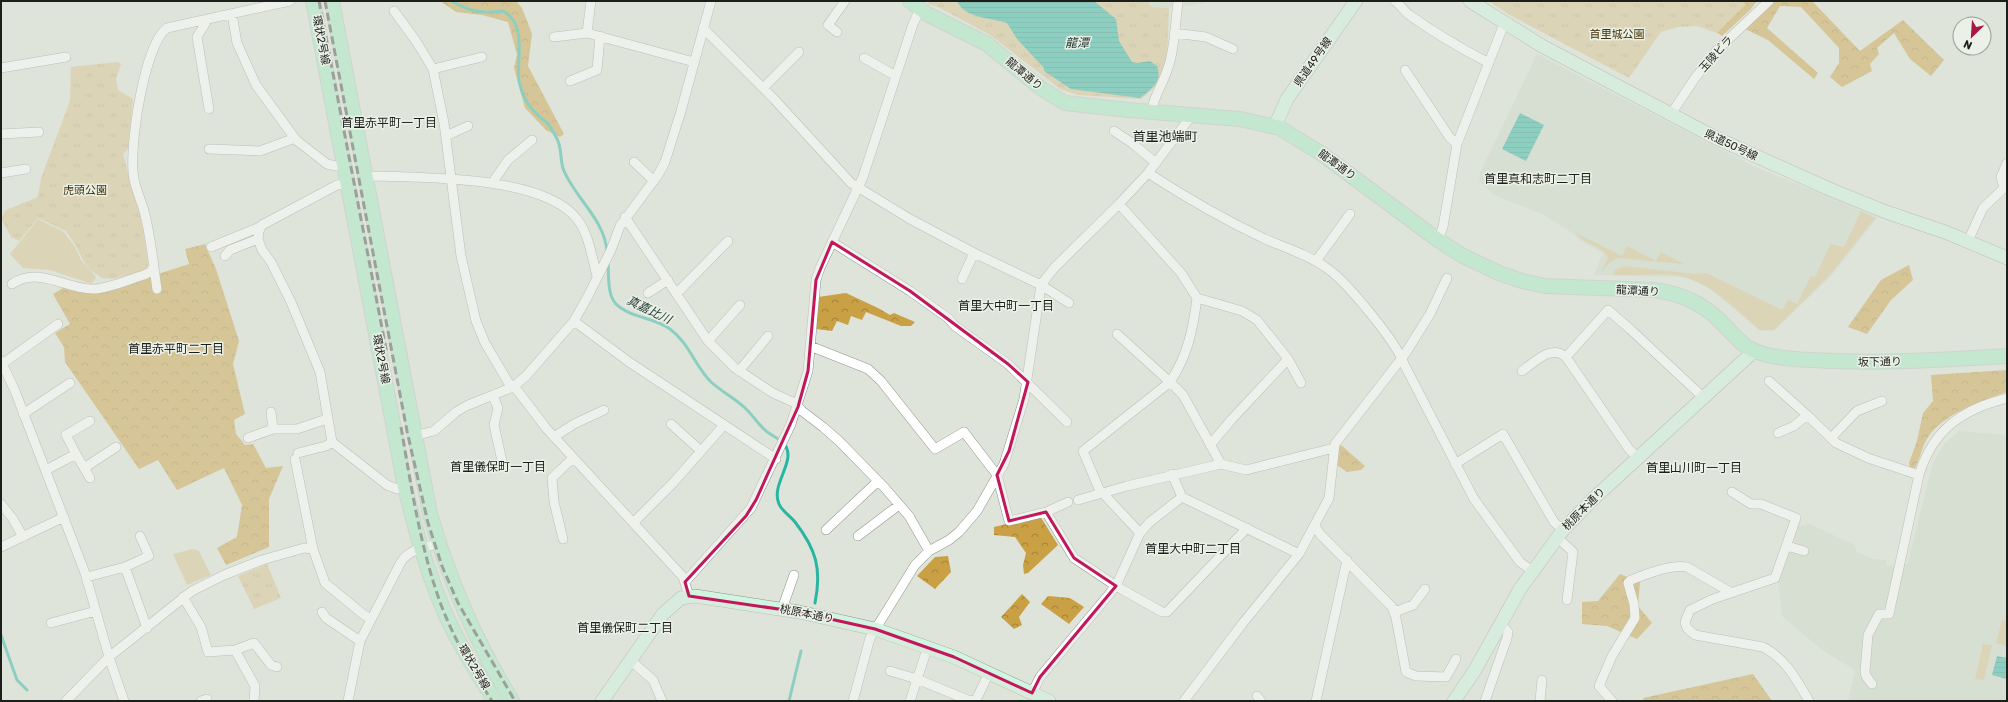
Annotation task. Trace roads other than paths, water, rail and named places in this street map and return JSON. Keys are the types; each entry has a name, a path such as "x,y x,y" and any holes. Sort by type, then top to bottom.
{"main road":[{"name":"環状2号線","path":"313,1 405,487 420,549 450,623 494,701"},
{"name":"環状2号線","path":"332,1 422,479 439,543 472,630 512,701"},
{"name":"県道49号線","path":"1275,126 1287,99 1356,1"},
{"name":"県道50号線","path":"1470,1 1504,24 1542,46 1716,138 1827,188 2007,258"},
{"name":"龍潭通り","path":"915,5 987,44 1042,89 1061,101 1083,106 1240,119 1275,126 1318,151 1438,240 1463,256 1492,270 1533,284 1561,287 1654,290 1679,296 1692,301 1710,312 1740,341 1754,351"},
{"name":"坂下通り","path":"1754,351 1791,358 1862,363 2007,356"},
{"name":"桃原本通り","path":"1454,701 1475,670 1500,623 1532,571 1560,534 1590,501 1754,351"},
{"name":"桃原本通り","path":"689,596 713,598 782,609 875,628 928,646 989,673 1038,698"},
{"path":"602,701 666,610 678,600 689,596"}],"street":[{"path":"157,289 144,211 134,179 132,158 137,116 149,59 159,36 167,28 290,1"},
{"path":"587,33 591,1"},
{"path":"414,436 434,431 461,409 513,387 526,376 574,321 611,250 616,234 625,217 654,181 665,162 673,139 711,1"},
{"path":"837,32 828,25 845,1"},
{"path":"1395,1 1399,4 1402,10 1430,30 1489,63"},
{"name":"玉陵ビラ","path":"1671,114 1695,78 1717,50 1766,2"},
{"path":"1151,112 1155,94 1168,68 1178,3"},
{"path":"685,582 746,516 756,500 776,459 798,406 807,378 816,280 858,187 896,76 912,24 915,5"},
{"path":"394,11 416,41 433,69 446,136 461,256 476,321 485,343 498,368 554,437 634,522 683,577 689,596"},
{"path":"232,14 237,43 256,85 295,138 303,147 326,164 336,166 344,164"},
{"path":"208,19 197,37 209,109"},
{"path":"1438,240 1444,227 1457,144 1504,24"},
{"path":"703,28 763,88 850,183 910,219 974,253 1041,285 1069,303"},
{"path":"554,37 587,33 694,62"},
{"path":"1174,33 1206,38 1233,49"},
{"path":"570,81 597,70 600,36"},
{"path":"763,88 799,52"},
{"path":"433,69 482,57"},
{"path":"1,68 66,58"},
{"path":"864,58 896,76"},
{"path":"1405,70 1450,138 1457,144"},
{"path":"853,701 868,643 875,628 915,565 930,551 959,532 977,511 1009,451 1028,382 1041,285 1054,268 1148,173 1192,115"},
{"path":"446,136 468,126"},
{"path":"1114,131 1132,143 1156,163"},
{"path":"1,134 38,132"},
{"path":"209,149 260,151 295,138"},
{"path":"492,183 508,160 532,140"},
{"path":"634,162 654,181"},
{"path":"1968,242 1983,208 2004,188 2001,177 2007,163"},
{"path":"1,173 26,169"},
{"path":"1148,173 1175,190 1253,232 1316,261 1336,275 1374,318 1399,350 1455,464 1474,499 1520,562 1532,571"},
{"path":"366,177 376,176 451,179 492,183 548,198 572,213 582,227 598,274"},
{"path":"211,247 260,227 337,185 348,183"},
{"path":"1119,204 1181,273 1197,298 1249,314 1257,320 1288,359 1302,383"},
{"path":"1316,261 1350,214"},
{"path":"625,217 708,341 739,371 773,393 798,406 840,441 909,516 930,551"},
{"path":"260,227 258,239 262,250 271,262 291,302 320,372 332,442 387,485 397,489 405,487"},
{"path":"224,256 230,250 258,239"},
{"path":"677,293 728,241"},
{"path":"832,242 910,291 1008,364 1067,422"},
{"path":"962,279 974,253"},
{"path":"12,284 25,277 47,278 93,289 144,275 150,272 154,267"},
{"path":"1184,701 1243,623 1299,554 1329,498 1335,444 1402,358 1430,314 1447,278"},
{"path":"648,293 668,280"},
{"path":"1140,533 1099,489 1083,452 1170,382 1178,370 1189,345 1197,298"},
{"path":"708,341 740,305"},
{"path":"1566,357 1608,310 1636,334 1704,398"},
{"path":"574,321 629,362 776,459"},
{"path":"58,324 2,362 46,470 87,577 109,657 124,701"},
{"path":"1117,334 1183,395 1221,464"},
{"path":"739,371 768,336"},
{"path":"810,346 868,369 881,381 935,449 964,432 997,475 1009,521 1046,512 1068,502"},
{"path":"1522,371 1552,352 1556,351 1566,357 1604,415 1629,449 1638,458"},
{"path":"1210,445 1288,359"},
{"path":"1769,380 1836,443 1868,458 1920,475"},
{"path":"23,414 70,383"},
{"path":"493,396 498,408 494,425 502,461"},
{"path":"1872,684 1865,672 1868,635 1879,614 1889,614 1920,475 1927,454 1938,437 1950,424 1972,409 2007,398"},
{"path":"1831,438 1857,411 1882,401"},
{"path":"554,437 574,424 604,410"},
{"path":"271,412 273,429"},
{"path":"1778,433 1794,426 1807,415"},
{"path":"248,438 273,429 297,429 327,419"},
{"path":"90,421 66,435 90,478"},
{"path":"671,424 701,451"},
{"path":"634,522 724,426"},
{"path":"1455,464 1502,434 1560,534 1573,552 1567,600"},
{"path":"332,442 326,446 296,456 313,549 325,583 371,619"},
{"path":"84,468 116,447"},
{"path":"1078,500 1172,474 1221,464 1246,470 1334,448"},
{"path":"46,470 76,454"},
{"path":"563,539 554,502 552,478 573,458"},
{"path":"1172,474 1182,497 1299,554"},
{"path":"826,530 878,481"},
{"path":"1732,492 1751,504 1761,504 1796,518 1787,546 1775,578 1690,610 1685,622 1687,628 1695,635 1763,647 1772,652 1784,661 1808,701"},
{"path":"1038,698 1040,677 1116,586 1140,533 1150,522 1182,497"},
{"path":"1,504 13,519 22,537"},
{"path":"858,536 899,505"},
{"path":"1046,512 1074,558 1116,586 1162,612 1167,612 1247,528"},
{"path":"2,546 64,517"},
{"path":"1315,526 1320,534 1388,602 1395,612 1406,672 1416,676 1446,677 1456,659"},
{"path":"87,577 125,567 149,556 140,536"},
{"path":"348,701 360,641 406,555 439,543"},
{"path":"1787,546 1804,551"},
{"path":"66,701 109,657 183,598 200,587 224,575 262,560 304,548 313,549"},
{"path":"1316,701 1347,560"},
{"path":"1612,701 1599,686 1612,656 1635,618 1634,604 1628,583 1631,580 1667,568 1676,568 1681,566 1687,567 1732,593"},
{"path":"125,567 147,628"},
{"path":"782,609 794,575"},
{"path":"1395,612 1413,605 1424,589"},
{"path":"183,598 201,627 208,652 235,650 254,643 271,665 277,667"},
{"path":"51,623 96,611"},
{"path":"322,612 326,618 360,641"},
{"path":"1485,701 1507,638 1508,632 1500,623"},
{"path":"910,701 928,646"},
{"path":"235,650 255,686 254,701"},
{"path":"630,660 653,680 662,701"},
{"path":"890,671 917,678 973,701 989,673"},
{"path":"1540,701 1542,680"}],"water":[{"name":"龍潭","path":"957,1 1094,1 1116,19 1119,41 1132,62 1137,63 1150,61 1157,66 1157,81 1152,88 1140,98 1071,89 1044,71 1044,68 1017,39 1007,23 972,14 961,7"},
{"path":"1520,113 1544,125 1526,161 1502,149"},
{"path":"1997,656 2007,658 2007,679 1992,675"}],"waterway":[{"name":"真嘉比川","path":"452,1 476,11 503,11 511,17 516,25 519,43 518,72 523,96 531,108 549,125 556,137 564,171 575,191 601,229 607,251"},
{"name":"真嘉比川","path":"608,263 610,290 616,304 628,312 657,322 670,329 682,341 705,376 744,407 765,430 784,444 788,457 780,480 777,496 780,507 795,522 802,532 808,541 816,560 818,580 815,603"},
{"path":"1,635 17,680 27,690"},
{"name":"真嘉比川","path":"789,701 801,651"}],"railway":[{"path":"319,1 387,354"},
{"path":"325,1 407,431 428,523 442,566 458,603 515,701"},
{"path":"401,427 412,493 433,581 440,602 463,653 492,701"}],"district":[{"name":"首里赤平町一丁目","path":"389,123"},
{"name":"首里池端町","path":"1165,136"},
{"name":"首里真和志町二丁目","path":"1538,179"},
{"name":"首里大中町一丁目","path":"1006,306"},
{"name":"首里赤平町二丁目","path":"176,349"},
{"name":"首里儀保町一丁目","path":"498,467"},
{"name":"首里山川町一丁目","path":"1694,468"},
{"name":"首里大中町二丁目","path":"1193,549"},
{"name":"首里儀保町二丁目","path":"625,628"}],"park label":[{"name":"首里城公園","path":"1617,34"},
{"name":"虎頭公園","path":"85,190"}]}
